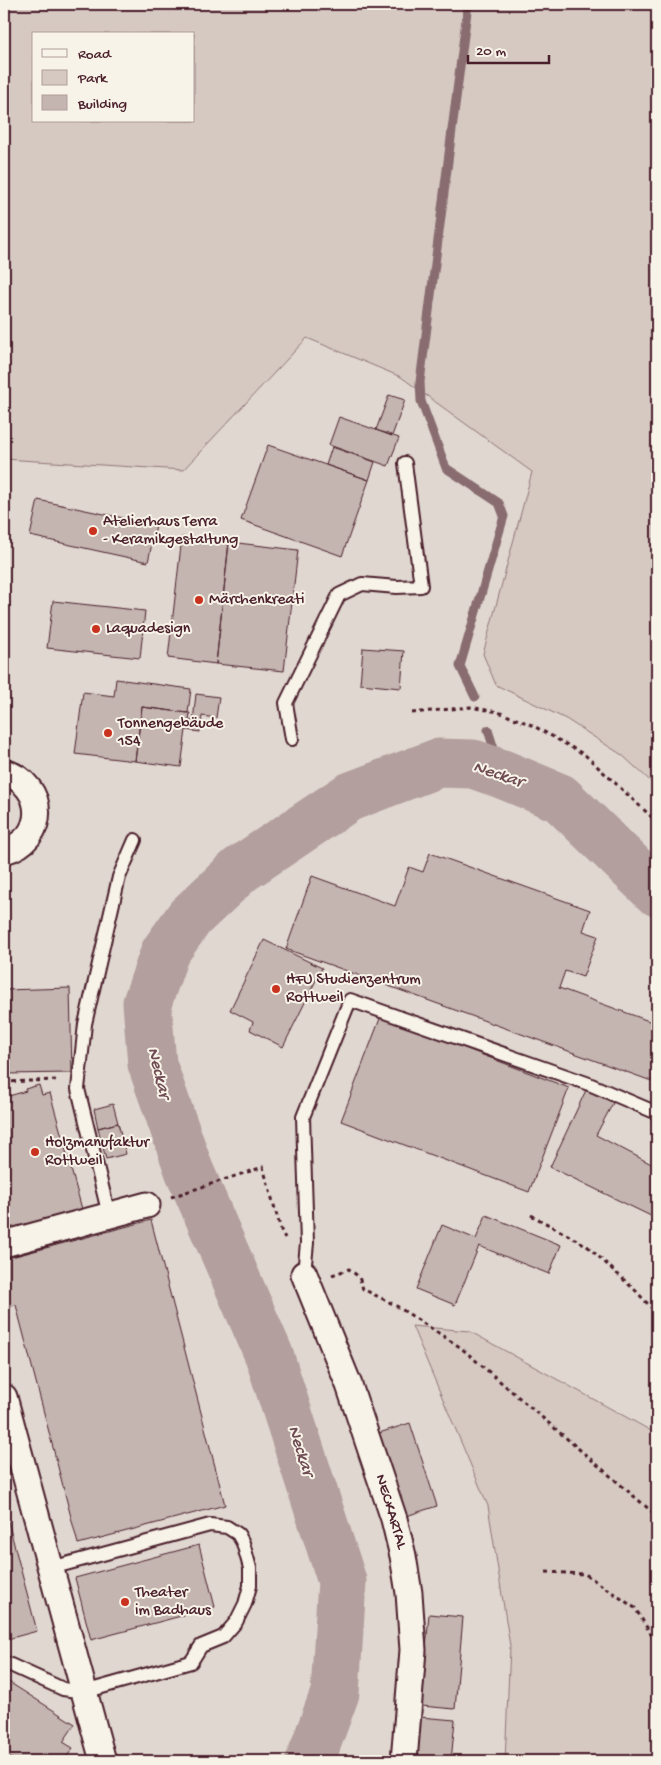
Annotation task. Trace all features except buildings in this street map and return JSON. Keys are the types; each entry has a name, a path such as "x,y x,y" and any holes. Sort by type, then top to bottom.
{"street":[{"path":"4,772 17,777 27,786 34,797 37,810 35,823 30,834 22,843 4,851"},
{"path":"4,1244 147,1205"},
{"name":"NECKARTAL","path":"307,1281 349,1385 394,1519 403,1556 409,1593 413,1650 404,1761"},
{"path":"4,1397 103,1761"}],"lane":[{"path":"292,739 286,703 339,595 362,584 397,587 421,586 405,463"},
{"path":"109,1215 78,1089 85,1024 119,876 135,840"},
{"path":"307,1281 303,1117 350,1000 590,1084 657,1114"},
{"path":"4,1662 63,1689 84,1692 191,1662 201,1646 223,1637 236,1622 245,1604 250,1586 250,1568 238,1534 227,1527 210,1525 51,1568"}],"path":[{"path":"412,713 470,707 498,712 532,724 586,755 657,822"},
{"path":"4,1082 79,1079"},
{"path":"147,1205 263,1168 281,1230 307,1281 350,1269 359,1277 364,1289 394,1305 460,1347 657,1516"},
{"path":"531,1215 586,1245 636,1291 657,1314"},
{"path":"546,1572 585,1574 635,1608 657,1644"}],"shaded area":[{"path":"307,338 401,377 532,472 483,653 496,685 566,719 622,755 657,787 657,1434 469,1331 412,1327 488,1506 510,1646 505,1761 4,1761 4,459 183,470"}],"green space":[{"path":"4,4 657,4 657,787 622,755 566,719 496,685 483,654 532,472 401,377 307,338 183,470 4,459"},
{"path":"412,1326 469,1331 657,1434 657,1761 505,1761 510,1646 488,1506"}],"waterway":[{"path":"468,4 420,382 421,401 446,468 499,503 504,516 460,666 475,697"},
{"path":"488,730 502,774"},
{"name":"Neckar","path":"310,1761 335,1693 342,1581 269,1355 189,1170 152,1064 147,1003 165,952 190,917 240,870 349,797 438,763 473,764 560,798 657,892"}],"place":[{"name":"Atelierhaus Terra - Keramikgestaltung","path":"93,531"},
{"name":"Märchenkreati","path":"199,600"},
{"name":"Laquadesign","path":"96,629"},
{"name":"Tonnengebäude 154","path":"108,733"},
{"name":"HFU Studienzentrum Rottweil","path":"276,989"},
{"name":"Holzmanufaktur Rottweil","path":"35,1152"},
{"name":"Theater im Badhaus","path":"125,1602"}]}
